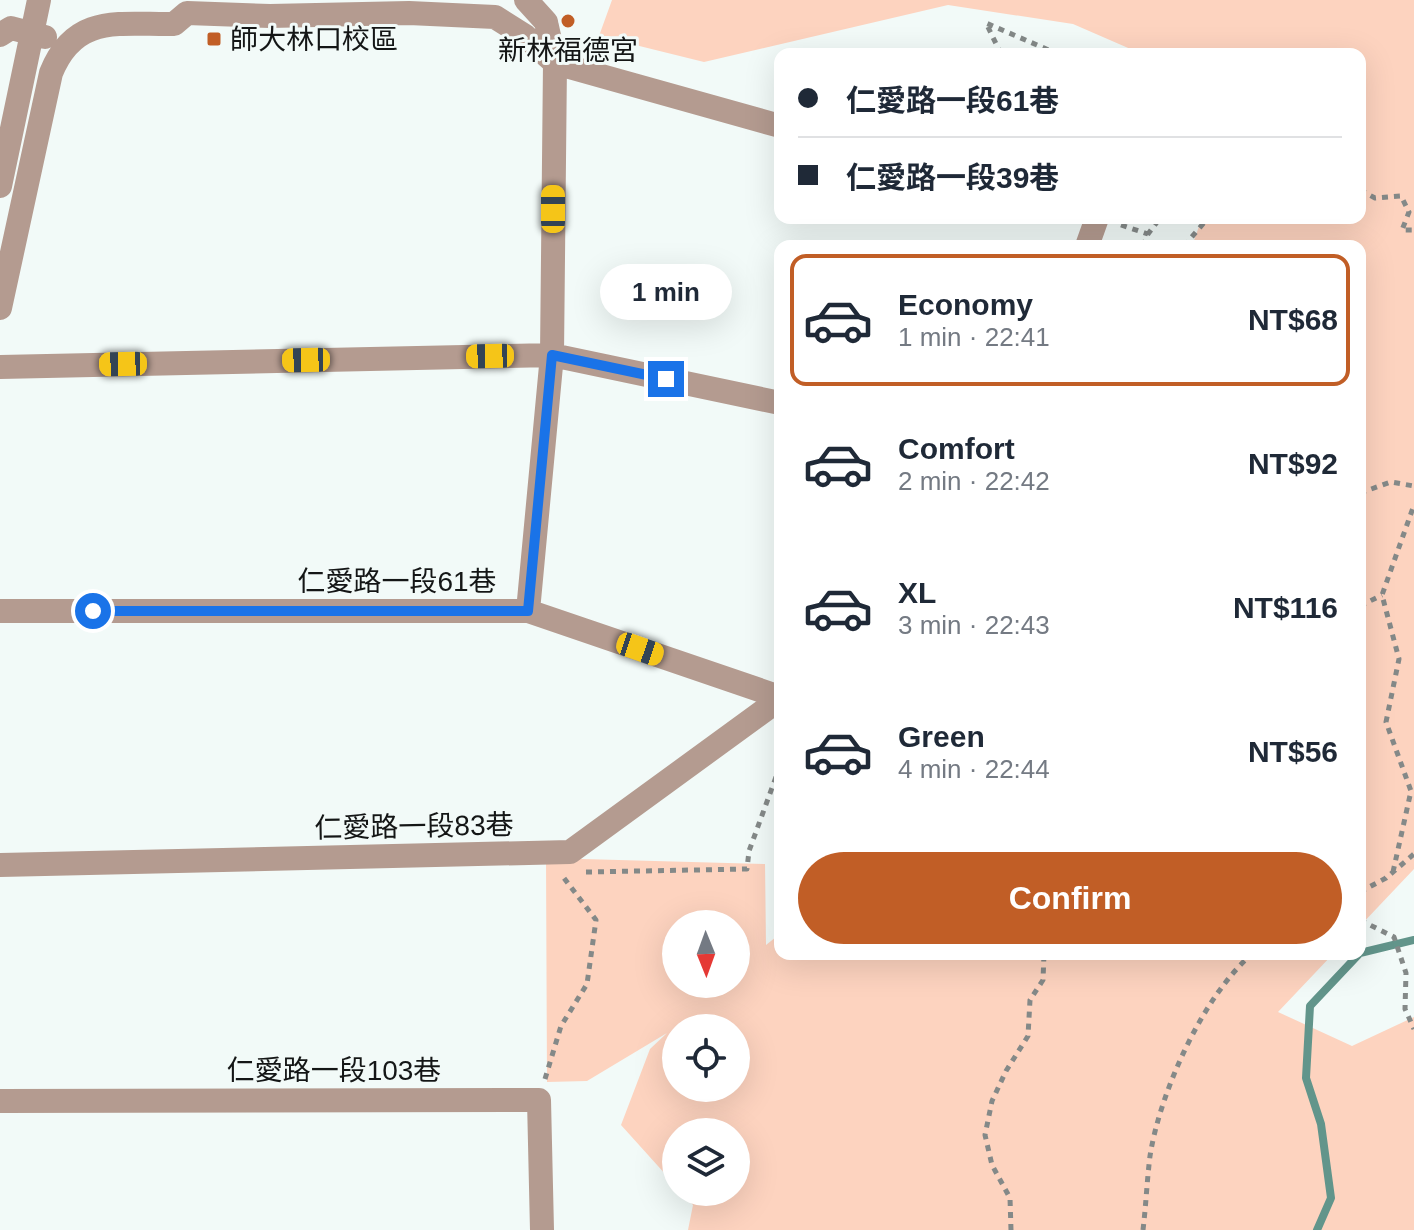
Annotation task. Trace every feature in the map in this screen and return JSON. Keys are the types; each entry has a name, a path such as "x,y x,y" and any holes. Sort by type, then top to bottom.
{"street":[{"path":"0,186 39,0"},
{"path":"526,0 546,22 555,63 552,355 528,611"},
{"path":"0,308 54,65 65,45 88,28 174,24 187,6 270,16 409,6 495,17 525,36 555,63 774,124"},
{"path":"0,35 11,28 32,32 65,45"},
{"path":"0,367 552,355 774,402"},
{"name":"仁愛路一段61巷","path":"0,611 528,611 774,696"},
{"name":"仁愛路一段83巷","path":"0,865 570,852 774,702"},
{"path":"539,1100 542,1230"},
{"name":"仁愛路一段103巷","path":"0,1101 539,1100"}],"path":[{"path":"998,48 986,23 1044,48"},
{"path":"1366,193 1375,198 1401,196 1409,212 1402,230 1414,230"},
{"path":"1117,224 1148,234"},
{"path":"1146,240 1156,224"},
{"path":"1189,240 1203,224"},
{"path":"1366,491 1391,482 1414,486"},
{"path":"1393,872 1411,791 1386,722 1399,659 1382,595 1414,505"},
{"path":"1366,603 1382,595"},
{"path":"539,1100 561,1026 587,984 596,920 561,873 747,869 749,851 774,782"},
{"path":"1366,888 1393,872 1414,854"},
{"path":"1366,923 1394,937 1406,973 1405,1009 1414,1029"},
{"path":"1011,1230 1010,1198 992,1165 985,1135 992,1101 1028,1036 1030,1000 1043,980 1044,960"},
{"path":"1143,1230 1151,1153 1167,1095 1197,1024 1232,971 1245,960"}],"shaded area":[{"path":"612,0 1414,0 1414,869 1366,920 1366,240 1194,240 1200,224 1366,224 1366,48 1128,48 1073,24 948,5 704,62 599,36"},
{"path":"546,858 765,864 766,945 774,939 774,960 1327,960 1278,1012 1352,1046 1414,1017 1414,1230 688,1230 693,1206 750,1206 750,1118 662,1118 662,1170 621,1125 650,1049 662,1038 662,1102 750,1102 750,1014 662,1014 662,1036 587,1081 547,1082"}],"waterway":[{"path":"1366,952 1414,940"},
{"path":"1317,1230 1331,1198 1321,1124 1306,1078 1310,1006 1353,960"}],"place":[{"name":"新林福德宮","path":"568,21"},
{"name":"師大林口校區","path":"214,39"}],"route":[{"path":"93,611 528,611 552,355 666,379"}]}
